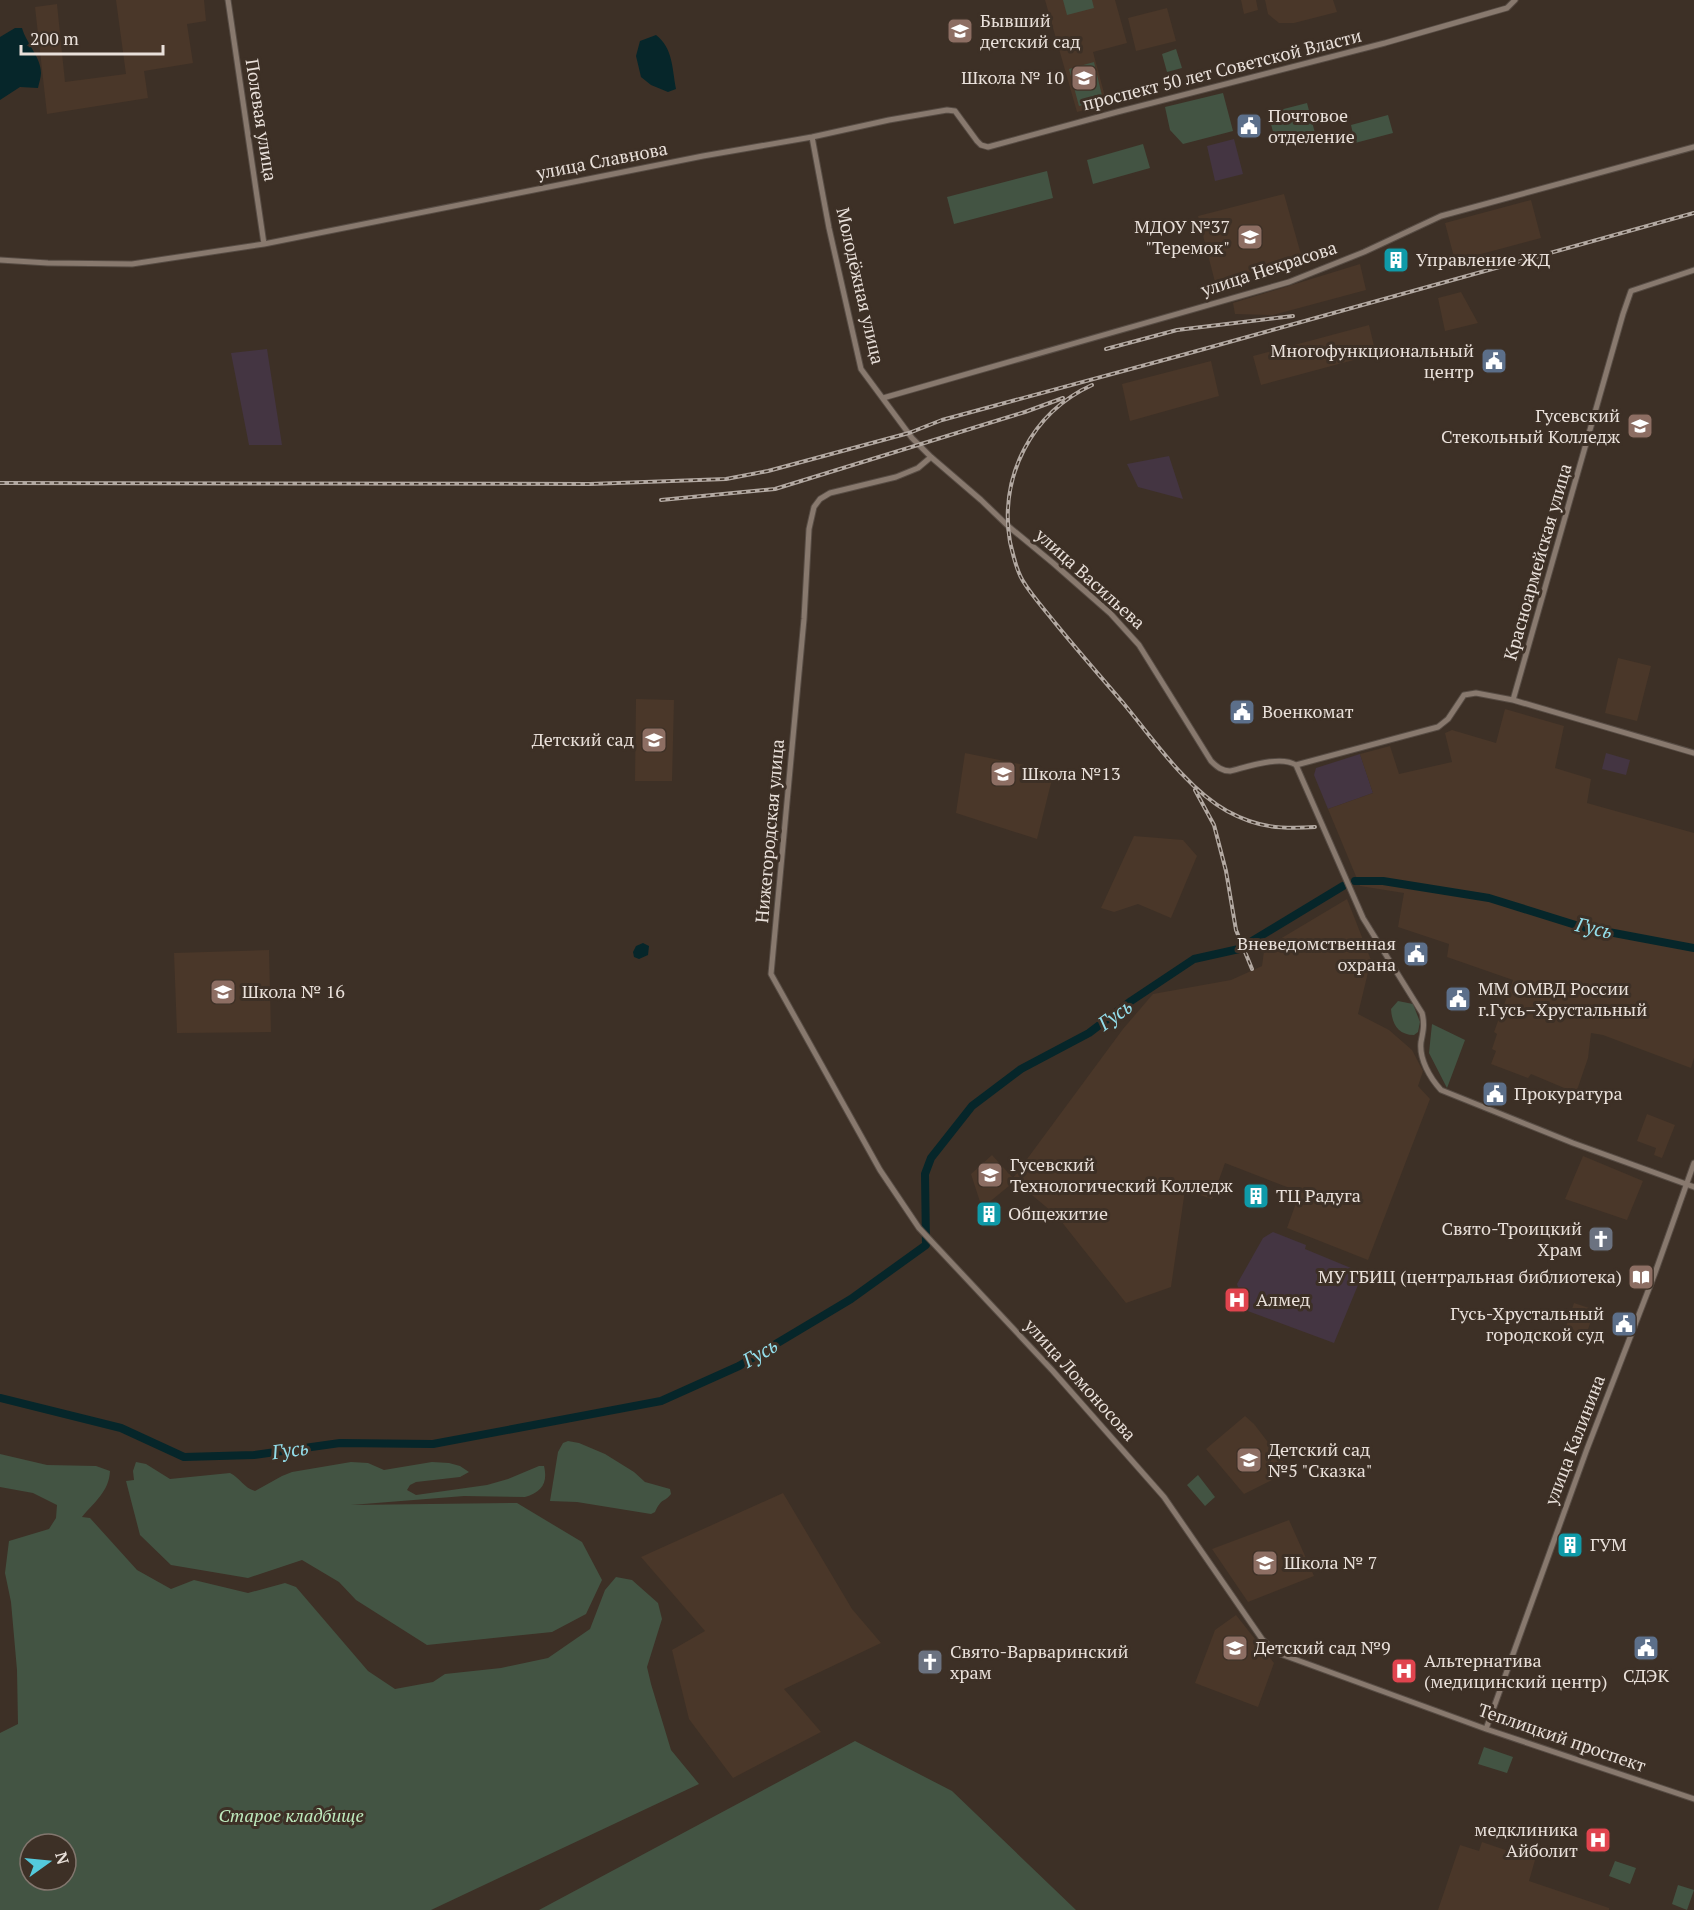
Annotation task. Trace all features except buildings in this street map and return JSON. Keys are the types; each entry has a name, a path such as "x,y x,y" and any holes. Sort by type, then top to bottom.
{"main road":[{"name":"Полевая улица","path":"228,0 264,244"},
{"name":"проспект 50 лет Советской Власти","path":"947,110 954,111 977,141 988,147 1474,18 1507,8 1515,0"},
{"name":"улица Славнова","path":"0,260 132,264 264,244 703,156 947,110"},
{"name":"Молодёжная улица","path":"812,137 829,228 861,369 912,438 931,457"},
{"name":"улица Некрасова","path":"884,398 1289,282 1364,252 1441,216 1694,147"},
{"name":"Красноармейская улица","path":"1513,700 1632,291 1694,270"},
{"name":"улица Васильева","path":"931,457 1128,630 1211,761 1218,768 1230,771 1279,760 1296,765 1438,727 1448,719 1464,695 1469,693 1513,700"},
{"name":"Нижегородская улица","path":"931,457 918,468 896,477 830,493 820,499 814,507 809,529 804,619 771,974 884,1176 919,1228 933,1244"},
{"path":"1513,700 1694,753"},
{"path":"1296,765 1363,918 1422,1013 1424,1029 1421,1050 1430,1074 1441,1090 1573,1143 1694,1187"},
{"name":"улица Калинина","path":"1486,1729 1694,1163"},
{"name":"улица Ломоносова","path":"933,1244 1052,1370 1138,1466 1164,1497 1196,1544"},
{"name":"Теплицкий проспект","path":"1196,1544 1262,1639 1275,1652 1486,1729 1694,1799"}],"shaded area":[{"path":"116,0 204,0 206,21 187,24 193,63 144,71 148,98 47,114 35,7 57,4 65,82 126,74"},
{"name":"Школа № 10","path":"1045,0 1115,0 1127,43 1093,52 1107,104 1077,112"},
{"path":"1241,0 1256,0 1258,10 1244,14"},
{"path":"1265,0 1333,0 1337,12 1294,23 1279,23 1268,14"},
{"path":"1167,8 1176,41 1136,51 1128,18"},
{"path":"1234,139 1243,174 1215,181 1207,146"},
{"name":"МДОУ №37 \"Теремок\"","path":"1284,194 1302,258 1215,282 1198,216"},
{"path":"1531,200 1541,238 1455,261 1445,223"},
{"path":"1360,264 1366,290 1273,315 1235,314 1233,303"},
{"path":"1461,292 1478,323 1445,331 1438,298"},
{"path":"1369,325 1376,354 1261,385 1253,356"},
{"path":"267,349 282,445 249,445 231,353"},
{"path":"1211,361 1219,396 1130,421 1122,384"},
{"path":"1169,456 1183,499 1138,487 1127,464"},
{"path":"1618,658 1651,666 1637,721 1605,713"},
{"name":"Детский сад","path":"636,699 674,700 672,781 635,781"},
{"path":"1505,709 1564,726 1555,768 1591,779 1587,803 1694,833 1694,1058 1691,1068 1603,1035 1591,1033 1588,1058 1576,1093 1531,1074 1528,1078 1491,1064 1496,1051 1492,1049 1497,1034 1494,1032 1513,980 1447,957 1449,944 1398,927 1404,893 1360,886 1328,809 1373,793 1360,754 1390,746 1399,774 1452,762 1445,733 1452,730 1496,743"},
{"path":"965,753 1054,771 1037,839 956,813"},
{"path":"1606,753 1630,760 1626,775 1602,769"},
{"path":"1360,754 1373,793 1328,809 1314,775 1316,768"},
{"path":"1134,836 1183,840 1197,856 1171,918 1138,904 1114,912 1101,908"},
{"path":"1347,899 1371,960 1358,1014 1389,1030 1412,1050 1423,1071 1418,1086 1430,1099 1368,1260 1287,1228 1300,1192 1225,1163 1212,1199 1185,1190 1171,1287 1126,1303 1057,1216 1015,1181 982,1208 971,1174 992,1155 1013,1178 1123,1029 1153,994 1231,980 1262,966 1264,951"},
{"name":"Школа № 16","path":"269,950 271,1032 177,1033 174,953"},
{"path":"1647,1114 1675,1125 1662,1158 1654,1155 1656,1148 1637,1141"},
{"path":"1583,1156 1643,1181 1627,1220 1565,1199"},
{"path":"1273,1232 1306,1245 1305,1249 1363,1273 1334,1343 1245,1310 1237,1284 1263,1238"},
{"path":"1574,1303 1595,1310 1584,1340 1564,1333"},
{"name":"Детский сад №5 \"Сказка\"","path":"1245,1416 1254,1424 1290,1471 1244,1494 1206,1449"},
{"path":"783,1493 852,1609 881,1643 784,1689 821,1732 733,1778 689,1719 672,1650 705,1631 641,1557"},
{"name":"Школа № 7","path":"1289,1520 1314,1576 1248,1602 1212,1549"},
{"name":"Детский сад №9","path":"1236,1615 1274,1663 1258,1707 1195,1683 1215,1630"},
{"path":"1482,1842 1535,1860 1529,1881 1609,1908 1609,1910 1438,1910 1460,1845 1479,1851"}],"green space":[{"path":"1063,0 1092,0 1094,8 1067,15"},
{"path":"1176,49 1182,68 1167,72 1162,54"},
{"path":"1094,62 1103,100 1079,106 1069,69"},
{"path":"1223,93 1233,131 1183,144 1170,130 1165,107"},
{"path":"1307,103 1315,133 1276,143 1268,113"},
{"path":"1388,115 1393,133 1355,143 1351,125"},
{"path":"1143,144 1150,168 1093,184 1087,160"},
{"path":"1047,171 1053,198 954,224 947,197"},
{"path":"1398,1001 1413,1004 1420,1022 1418,1032 1414,1035 1400,1031 1394,1024 1391,1009"},
{"path":"1432,1024 1465,1040 1447,1088 1429,1053"},
{"path":"568,1441 605,1454 634,1472 645,1482 670,1489 671,1494 651,1514 577,1502 550,1501 558,1452 563,1443"},
{"name":"Старое кладбище","path":"0,1454 47,1465 96,1466 110,1471 104,1491 82,1517 90,1518 137,1570 171,1589 194,1580 248,1593 285,1583 296,1587 368,1671 395,1689 433,1682 445,1674 501,1668 548,1658 590,1629 605,1590 616,1577 632,1580 658,1603 662,1619 647,1667 671,1750 699,1784 431,1910 0,1910 0,1733 18,1724 17,1670 11,1602 5,1573 9,1541 49,1529 56,1518 57,1505 33,1493 0,1487"},
{"path":"136,1462 146,1464 170,1479 230,1473 255,1491 292,1472 351,1462 368,1463 384,1470 432,1462 449,1463 469,1472 460,1477 416,1482 407,1490 416,1495 487,1485 544,1466 545,1477 542,1486 525,1497 464,1496 351,1505 517,1503 582,1542 602,1580 586,1614 552,1632 427,1645 356,1600 339,1582 302,1560 248,1578 171,1565 140,1535 126,1481 134,1480 133,1471"},
{"path":"1198,1475 1215,1497 1205,1506 1187,1485"},
{"path":"855,1741 952,1791 1076,1910 539,1910"},
{"path":"1484,1747 1513,1757 1507,1773 1478,1764"},
{"path":"1615,1861 1636,1868 1630,1884 1609,1876"},
{"path":"1678,1885 1694,1890 1687,1910 1672,1904"}],"water":[{"path":"15,28 22,28 36,56 41,73 38,88 20,87 0,100 0,37"},
{"path":"656,35 666,46 672,66 676,89 668,92 651,85 641,77 636,56 640,41"},
{"path":"643,943 649,946 648,955 639,959 634,957 633,952 636,946"}],"waterway":[{"name":"Гусь","path":"1355,881 1383,881 1489,898 1582,927 1694,948"},
{"name":"Гусь","path":"0,1398 121,1428 184,1457 254,1455 340,1443 433,1444 661,1401 739,1366 851,1299 926,1245 925,1174 931,1158 972,1106 1021,1069 1089,1033 1131,1001 1194,959 1239,949 1343,886"}],"railway":[{"path":"0,483 590,484 726,479 768,471 909,433 942,420 1694,213"},
{"path":"1106,349 1177,330 1293,316"},
{"path":"1092,385 1071,397 1052,412 1036,430 1015,471 1008,518 1010,542 1021,577 1034,598 1171,762 1212,802 1238,817 1260,824 1291,828 1315,827"},
{"path":"661,500 775,489 1025,412 1063,398"},
{"path":"1195,790 1214,825 1226,871 1236,930 1252,969"}],"place":[{"name":"Бывший детский сад","path":"960,31"},
{"name":"Школа № 10","path":"1084,78"},
{"name":"Почтовое отделение","path":"1249,126"},
{"name":"МДОУ №37 \"Теремок\"","path":"1250,237"},
{"name":"Управление ЖД","path":"1396,260"},
{"name":"Многофункциональный центр","path":"1494,361"},
{"name":"Гусевский Стекольный Колледж","path":"1640,426"},
{"name":"Военкомат","path":"1242,712"},
{"name":"Детский сад","path":"654,740"},
{"name":"Школа №13","path":"1003,774"},
{"name":"Вневедомственная охрана","path":"1416,954"},
{"name":"Школа № 16","path":"223,992"},
{"name":"ММ ОМВД России г.Гусь–Хрустальный","path":"1458,999"},
{"name":"Прокуратура","path":"1495,1094"},
{"name":"Гусевский Технологический Колледж","path":"990,1175"},
{"name":"ТЦ Радуга","path":"1256,1196"},
{"name":"Общежитие","path":"989,1214"},
{"name":"Свято-Троицкий Храм","path":"1601,1239"},
{"name":"МУ ГБИЦ (центральная библиотека)","path":"1641,1277"},
{"name":"Алмед","path":"1237,1300"},
{"name":"Гусь-Хрустальный городской суд","path":"1624,1324"},
{"name":"Детский сад №5 \"Сказка\"","path":"1249,1460"},
{"name":"ГУМ","path":"1570,1545"},
{"name":"Школа № 7","path":"1265,1563"},
{"name":"Детский сад №9","path":"1235,1648"},
{"name":"СДЭК","path":"1646,1648"},
{"name":"Свято-Варваринский храм","path":"930,1662"},
{"name":"Альтернатива (медицинский центр)","path":"1404,1671"},
{"name":"медклиника Айболит","path":"1598,1840"}]}
